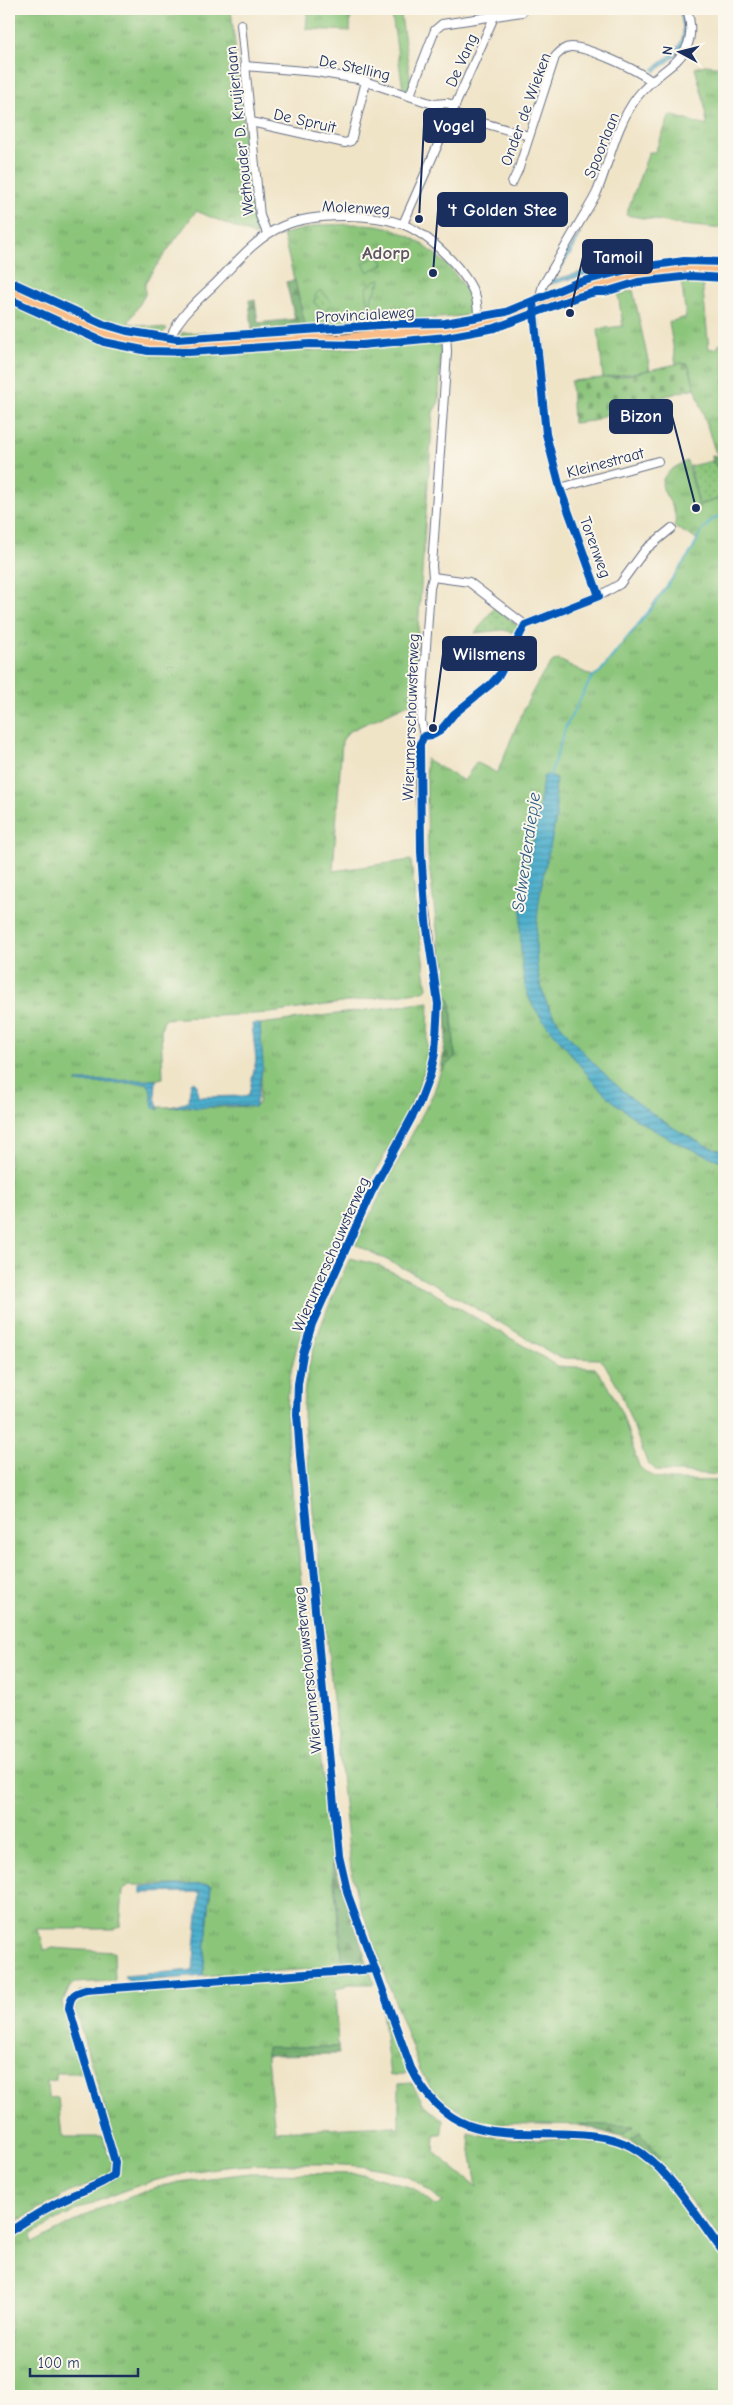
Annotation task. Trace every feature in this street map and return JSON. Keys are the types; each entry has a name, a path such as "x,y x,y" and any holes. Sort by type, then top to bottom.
{"main road":[{"name":"Provincialeweg","path":"9,291 94,329 122,338 169,344 295,338 326,334 370,336 446,330 501,320 590,286 636,276 670,271 706,269 724,272"}],"street":[{"name":"Spoorlaan","path":"545,302 541,292 544,285 597,193 619,129 636,98 651,80 688,49 692,35 688,9"},
{"name":"De Vang","path":"410,95 436,30 442,24 522,12"},
{"name":"De Vang","path":"403,224 494,17"},
{"name":"Wethouder D. Kruijerlaan","path":"241,24 260,216 267,233"},
{"name":"Onder de Wieken","path":"512,184 555,57 562,50 571,47 599,54 642,73 651,80"},
{"name":"De Stelling","path":"245,66 316,72 366,81 432,104 447,103 454,110 529,136"},
{"name":"De Spruit","path":"251,122 345,143 351,141 366,81"},
{"name":"Molenweg","path":"169,344 174,330 195,303 267,233 306,219 337,217 378,218 403,224 422,235 460,270 476,298 479,325"},
{"name":"Torenweg","path":"525,625 599,596 560,488 544,428 534,307"},
{"name":"Wierumerschouwsterweg","path":"446,330 447,352 432,566 433,576 430,588 421,721 424,736 420,744 419,793 423,885 438,1004 434,1058 418,1104 371,1193 312,1324 303,1354 297,1399 300,1455 339,1856 348,1895 411,2068 421,2087 439,2108 463,2123 482,2130 594,2135 632,2147 658,2168 724,2253"},
{"name":"Kleinestraat","path":"560,488 658,461"},
{"path":"599,596 620,584 645,550 672,528"},
{"path":"424,736 434,735 440,731 454,714 491,684 500,674 525,625 469,582 433,576"},
{"path":"9,2232 51,2206 75,2194 103,2184 114,2175 116,2162 69,2008 70,2000 74,1993 86,1990 375,1969"}],"green space":[{"path":"9,9 231,9 256,236 196,211 149,276 145,284 145,295 128,323 167,329 158,338 119,330 82,318 9,285"},
{"path":"308,9 351,9 350,31 306,29"},
{"path":"391,9 400,9 412,90 403,89"},
{"path":"705,65 724,67 724,229 683,225 626,215 649,152 655,152 670,115 707,126 704,101 695,68"},
{"path":"321,225 379,225 401,232 415,240 442,260 454,273 471,301 474,315 306,329 283,234"},
{"path":"380,255 384,264 368,272 363,263"},
{"path":"381,279 375,294 372,295 371,303 368,302 366,288 376,280"},
{"path":"681,279 702,280 709,349 718,348 719,344 724,344 724,463 715,451 688,364 676,364 669,322 686,317"},
{"path":"295,280 306,329 252,330 249,300 255,300 258,323 295,319 286,282"},
{"path":"633,290 650,370 603,378 598,329 623,326 618,294"},
{"path":"319,291 322,291 331,301 329,310 326,312 321,310 314,302"},
{"path":"9,297 97,336 134,346 158,349 233,349 307,343 307,351 441,342 439,402 433,412 413,702 348,732 342,741 333,871 411,860 427,988 424,991 271,1013 164,1019 161,1030 163,1078 150,1081 156,1107 235,1107 258,1104 261,1079 260,1024 429,1002 427,1062 417,1092 333,1253 318,1286 295,1354 288,1390 288,1452 343,1967 203,1976 211,1885 129,1885 123,1891 120,1927 114,1929 36,1929 42,1939 44,1950 52,1948 114,1952 115,1981 74,1983 62,2003 84,2073 56,2073 56,2080 47,2081 48,2098 58,2097 62,2137 104,2137 109,2156 112,2157 112,2173 108,2177 68,2193 9,2226"},
{"path":"306,329 306,334 182,341 181,333"},
{"path":"681,363 688,364 695,388 616,410 593,421 573,423 571,381 623,376"},
{"path":"712,456 718,456 724,463 724,478 713,465"},
{"path":"687,461 699,505 719,499 720,505 724,504 724,1475 657,1471 647,1462 620,1391 604,1363 599,1359 560,1358 433,1283 355,1244 434,1092 441,1070 455,1057 451,1004 448,996 445,996 428,856 426,759 464,781 476,762 497,773 529,699 553,661 559,660 592,676 599,673 638,625 693,549 697,539 674,527 675,517 673,508 662,485 664,477"},
{"path":"712,461 724,478 724,497 699,505 690,466"},
{"path":"495,607 517,625 516,633 503,630 475,633"},
{"path":"445,996 448,996 451,1004 455,1057 441,1070 447,1032"},
{"path":"350,1258 378,1265 427,1289 558,1366 595,1368 608,1385 622,1414 639,1466 644,1471 657,1478 671,1480 724,1481 724,2237 721,2240 657,2160 660,2156 640,2133 629,2140 621,2137 633,2126 492,2123 465,2115 447,2103 430,2087 420,2070 357,1897 351,1869 303,1416 304,1395 312,1355 325,1315"},
{"path":"333,1860 367,1962 366,1964 343,1967"},
{"path":"370,1971 375,1984 346,1984 345,1987 335,1989 338,2047 266,2048 275,2131 393,2126 399,2129 399,2084 412,2083 423,2103 443,2120 442,2134 435,2134 434,2152 477,2187 468,2132 513,2139 579,2140 601,2143 623,2149 645,2159 724,2257 724,2394 716,2396 9,2396 9,2233 63,2202 114,2179 118,2171 117,2148 73,2004 79,1992","holes":["325,2164 388,2170 415,2181 442,2202 436,2206 413,2188 364,2174 249,2173 179,2182 154,2188 96,2210 31,2244 31,2235 75,2211 121,2192 168,2177 244,2165"]},
{"path":"381,2003 408,2073 390,2076"},
{"path":"266,2047 338,2047 339,2054 266,2055"},
{"path":"578,2124 634,2126 621,2137"},
{"path":"640,2133 660,2156 657,2160 629,2140"}],"water":[{"path":"679,9 683,9 686,21 686,39 678,53 655,72 653,69 680,44 683,30"},
{"path":"580,232 573,250 554,280 605,265 606,270 551,284 550,279"},
{"path":"546,775 556,778 556,817 542,882 536,941 538,971 545,999 559,1024 595,1064 619,1087 649,1111 688,1136 724,1151 724,1162 676,1142 646,1125 617,1105 585,1072 542,1018 529,998 522,959 521,919 525,883 543,777"},
{"path":"252,1024 260,1024 263,1064 255,1107 234,1105 197,1108 188,1106 171,1107 188,1102 193,1081 197,1085 198,1097 245,1096 249,1094 256,1060"},
{"path":"156,1080 155,1097 159,1110 153,1107 150,1088 147,1083 76,1083 76,1081"},
{"path":"211,1885 203,1976 129,1982 124,1976 193,1970 200,1892 141,1893 141,1887"}],"waterway":[{"name":"Selwerderdiepje","path":"549,778 566,726 592,677 599,673 653,606 693,549 700,533 712,520 724,514"}],"cycle path":[{"path":"9,281 103,324 127,331 177,339 394,324 445,323 506,312 576,283 634,268 684,261 724,262"},
{"path":"9,299 104,342 148,351 189,352 310,344 362,345 446,337 495,328 577,297 596,292 605,292 638,282 691,276 724,278"},
{"path":"533,302 546,434 560,488 599,596 525,625 500,674 491,684 454,714 440,731 433,735 424,736 420,744 421,852 426,921 438,1004 435,1053 430,1075 419,1104 371,1193 312,1324 303,1354 298,1384 297,1414 300,1455 339,1856 348,1895 411,2068 426,2093 442,2110 460,2121 479,2128 500,2132 596,2136 618,2141 632,2147 646,2156 671,2181 724,2253"},
{"path":"9,2232 33,2216 75,2194 100,2184 114,2175 115,2162 69,2008 70,2001 78,1992 375,1969"}],"place":[{"name":"Vogel","path":"419,219"},
{"name":"'t Golden Stee","path":"433,273"},
{"name":"Tamoil","path":"570,313"},
{"name":"Bizon","path":"696,508"},
{"name":"Wilsmens","path":"433,728"}],"district":[{"name":"Adorp","path":"386,252"}]}
